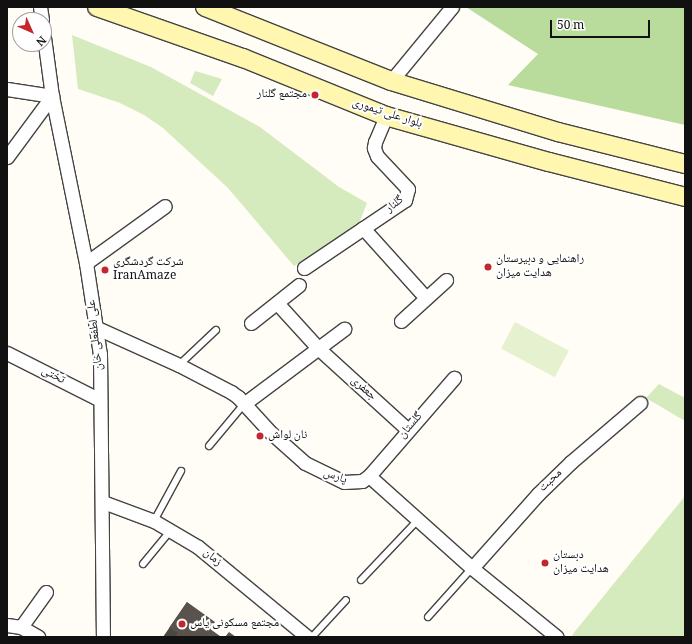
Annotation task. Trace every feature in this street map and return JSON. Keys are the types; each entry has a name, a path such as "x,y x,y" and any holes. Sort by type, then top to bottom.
{"main road":[{"name":"بلوار علی تیموری","path":"97,7 243,58 386,116 550,162 685,197"},
{"path":"205,7 391,81 558,132 685,164"}],"street":[{"path":"391,81 452,7"},
{"name":"علی لطفعلی خان","path":"46,52 52,96 86,263 100,354 103,502 103,637"},
{"path":"7,89 52,96 7,157"},
{"name":"گلنار","path":"304,268 405,200 408,189 377,156 374,148 386,116"},
{"path":"86,263 165,206"},
{"path":"363,228 426,298"},
{"path":"401,321 446,280"},
{"path":"251,323 299,285"},
{"name":"جعفری","path":"277,303 319,349 408,430"},
{"name":"پارس","path":"97,328 179,364 231,392 245,404 269,431 305,463 344,482 362,481 369,476"},
{"path":"245,404 344,329"},
{"name":"تختی","path":"7,353 100,400"},
{"name":"گلستان","path":"369,476 454,378"},
{"name":"محبت","path":"472,568 538,494 571,462 640,403"},
{"path":"369,476 472,568 557,637"},
{"name":"زمان","path":"103,502 154,521 198,547 307,637"},
{"path":"20,627 46,592"},
{"path":"7,625 20,627 38,637"}],"lane":[{"path":"179,364 216,330"},
{"path":"209,446 245,404"},
{"path":"154,521 181,471"},
{"path":"361,580 418,520"},
{"path":"143,564 171,530"},
{"path":"428,617 472,568"},
{"path":"312,637 346,600"}],"green space":[{"path":"466,7 685,7 685,125 508,85 538,54"},
{"path":"72,35 151,67 260,127 339,187 367,203 358,226 294,266 228,188 163,128 144,115 120,103 78,89"},
{"path":"195,71 222,79 213,96 190,83"},
{"path":"515,322 569,351 555,377 501,348"},
{"path":"659,384 685,398 685,421 646,398"},
{"path":"685,496 685,637 575,637 572,635"}],"building":[{"path":"187,602 215,622 210,629 221,637 175,637 178,633 169,628"},
{"path":"229,632 236,637 225,637"}],"place":[{"name":"مجتمع گلنار","path":"315,95"},
{"name":"راهنمایی و دبیرستان هدایت میزان","path":"488,267"},
{"name":"شرکت گردشگری IranAmaze","path":"105,270"},
{"name":"نان لواش","path":"260,436"},
{"name":"دبستان هدایت میزان","path":"545,563"},
{"name":"مجتمع مسکونی یاس","path":"182,624"}]}
